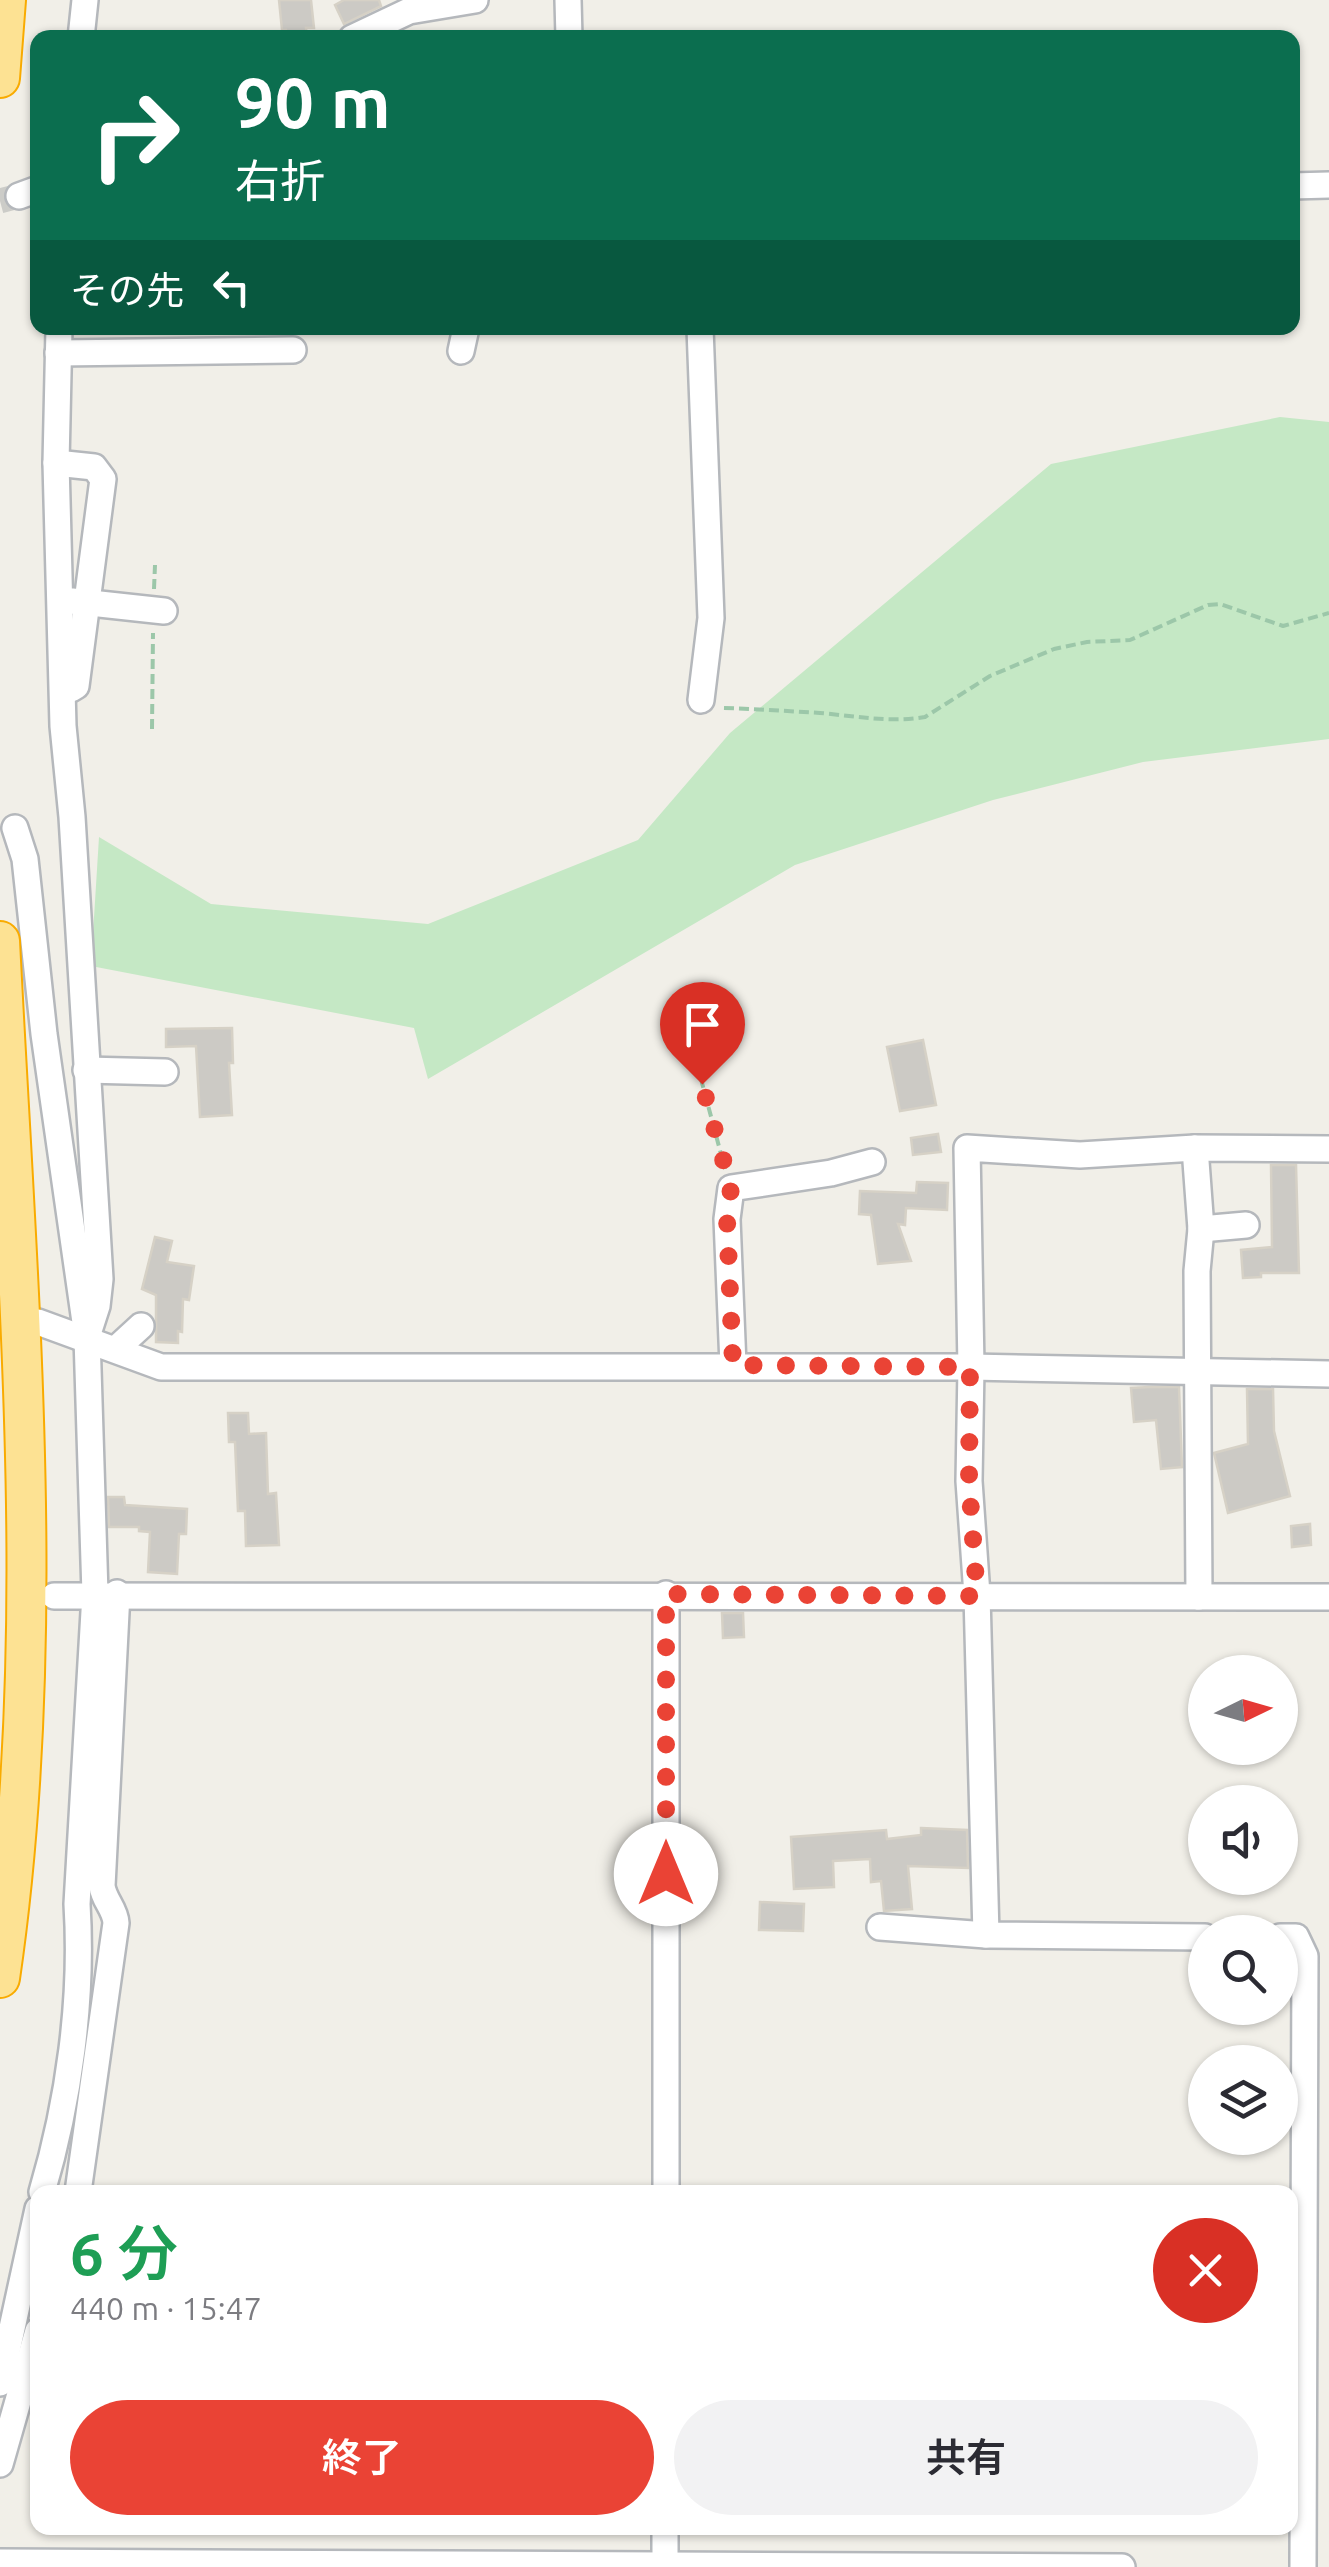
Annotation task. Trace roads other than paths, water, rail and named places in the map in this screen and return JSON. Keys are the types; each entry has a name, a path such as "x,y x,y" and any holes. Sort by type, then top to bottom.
{"highway":[{"path":"0,78 6,0"},
{"path":"0,941 20,1352 25,1551 19,1771 0,1978"}],"street":[{"path":"82,30 84,0"},
{"path":"369,30 409,11 475,0"},
{"path":"568,0 568,30"},
{"path":"1300,186 1329,186"},
{"path":"700,335 711,618 701,700"},
{"path":"74,602 56,463 59,340 293,350"},
{"path":"56,463 94,467 103,479 74,602 63,695 100,1279 87,1337"},
{"path":"74,602 158,610"},
{"path":"15,828 25,859 44,1034 87,1337 106,1594 102,1886 103,1895 116,1913 79,2185"},
{"path":"86,1070 165,1072"},
{"path":"986,1934 977,1596 969,1481 966,1148 1080,1154 1194,1148 1329,1149"},
{"path":"1194,1148 1201,1229 1197,1270 1199,1597"},
{"path":"733,1365 727,1219 731,1188 830,1173 872,1162"},
{"path":"1201,1229 1246,1225"},
{"path":"38,1322 162,1366 733,1365 1329,1374"},
{"path":"117,1348 141,1326"},
{"path":"44,2185 58,2136 80,1951 77,1904 106,1594"},
{"path":"666,1594 666,2185"},
{"path":"54,1596 1329,1597"},
{"path":"880,1928 986,1934 1188,1936"},
{"path":"1298,1942 1305,1956 1317,2125 1303,2567"},
{"path":"0,2383 30,2235"},
{"path":"0,2464 30,2359"},
{"path":"665,2535 665,2566"},
{"path":"0,2562 1122,2567"}],"tunnel":[{"path":"0,201 19,196"}]}
